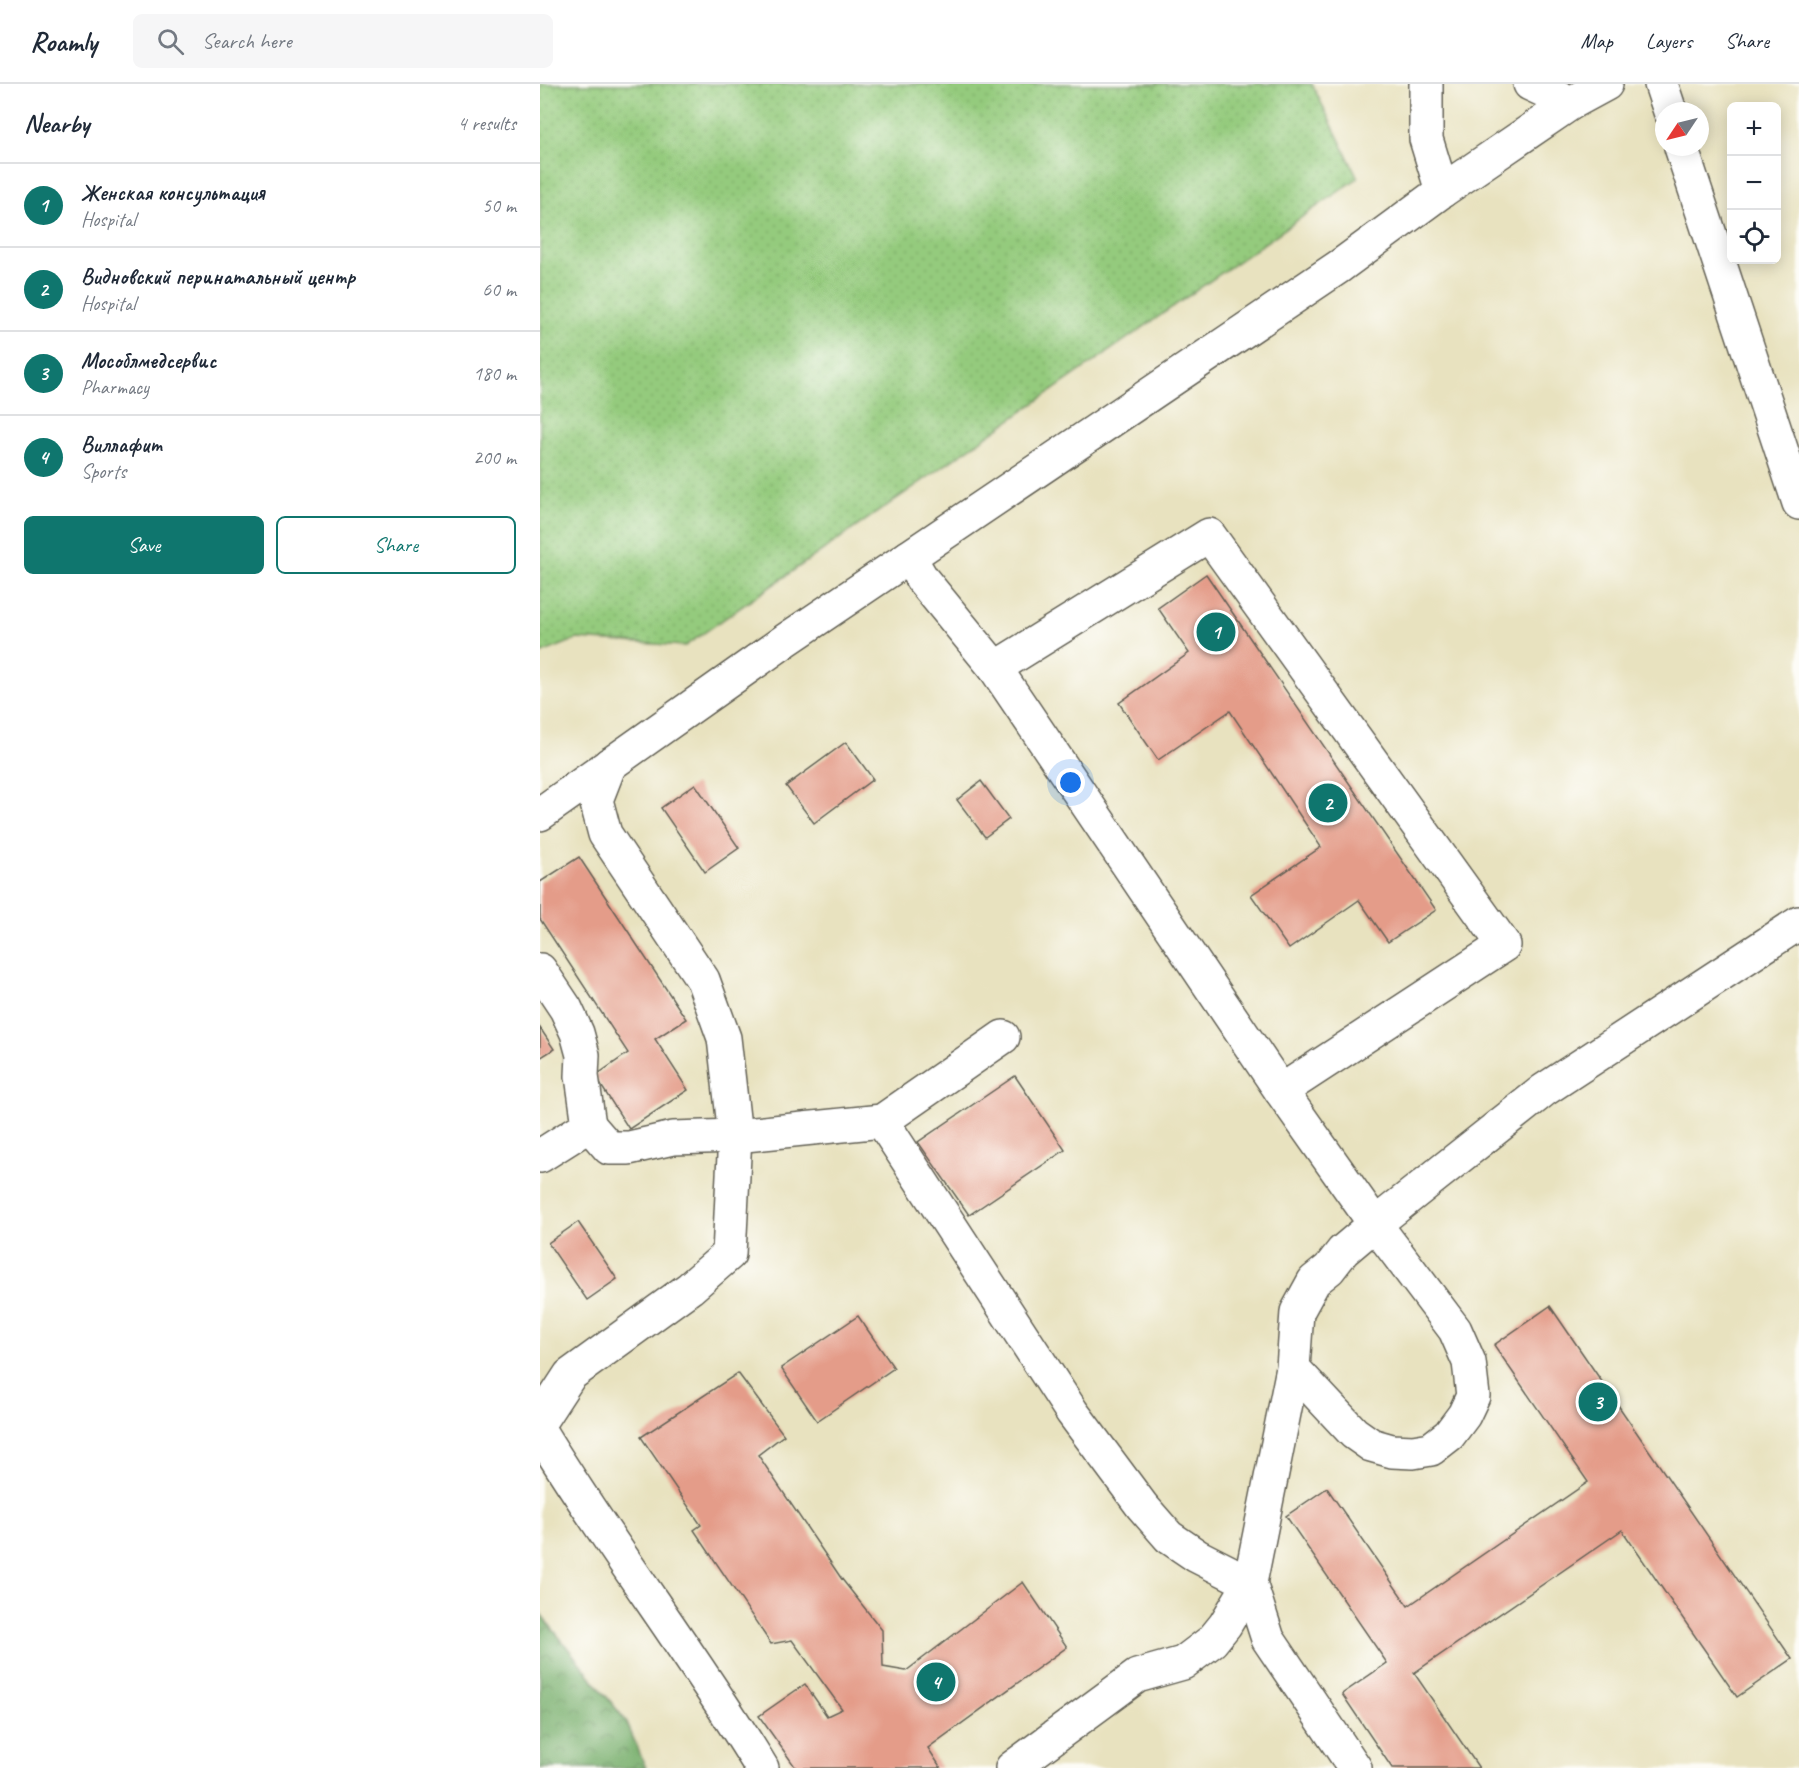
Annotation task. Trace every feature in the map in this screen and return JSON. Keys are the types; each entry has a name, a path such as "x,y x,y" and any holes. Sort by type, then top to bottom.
{"main road":[{"path":"1426,84 1426,139 1442,191"},
{"path":"1530,84 1571,103"},
{"path":"540,814 786,640 1340,266 1442,191 1571,103 1606,84"},
{"path":"1661,84 1667,102"},
{"path":"1685,156 1799,503"},
{"path":"996,668 1209,535 1504,945 1281,1091"},
{"path":"909,557 922,579 996,668 1281,1091 1375,1224 1455,1330 1468,1362 1473,1396 1464,1415 1449,1435 1431,1449 1413,1452 1392,1451 1371,1444 1354,1433 1293,1368"},
{"path":"540,1421 570,1375 690,1288 729,1254 735,1136 724,1038 703,980 605,834 596,800 610,764"},
{"path":"1012,1768 1137,1676 1183,1663 1212,1641 1225,1625 1250,1583 1293,1368 1297,1312 1314,1281 1329,1269 1343,1251 1375,1224 1544,1090 1799,922"},
{"path":"540,970 566,1009 577,1033 583,1055 582,1076 589,1125 609,1148 628,1148 673,1138 735,1136 882,1121 1003,1037"},
{"path":"882,1121 1072,1412 1142,1506 1169,1537 1197,1556 1250,1583 1268,1639 1355,1768"},
{"path":"540,1156 589,1125"},
{"path":"540,1432 571,1483 727,1710 762,1768"}],"green space":[{"path":"540,84 1312,84 1358,178 685,646 577,639 540,654"},
{"path":"540,1613 626,1721 646,1768 540,1768"}],"building":[{"path":"1206,574 1436,910 1388,942 1359,900 1289,949 1251,895 1321,847 1230,711 1158,760 1119,703 1189,653 1158,608"},
{"path":"846,742 873,779 814,823 786,786"},
{"path":"981,781 1009,819 985,837 957,800"},
{"path":"695,784 739,848 705,872 661,808"},
{"path":"579,857 686,1019 655,1039 688,1090 629,1129 595,1076 628,1053 540,919 540,882"},
{"path":"540,1028 554,1049 540,1058"},
{"path":"1015,1076 1065,1150 969,1215 918,1142"},
{"path":"578,1222 617,1279 587,1300 548,1243"},
{"path":"1550,1306 1792,1659 1737,1697 1622,1530 1414,1673 1479,1768 1392,1768 1342,1694 1387,1663 1286,1516 1327,1488 1408,1606 1588,1482 1494,1345"},
{"path":"858,1316 894,1368 817,1421 781,1368"},
{"path":"738,1373 784,1435 758,1455 841,1578 882,1630 883,1667 906,1671 1023,1582 1067,1647 928,1748 941,1768 796,1768 759,1716 805,1684 827,1716 842,1709 792,1640 771,1644 694,1530 701,1525 641,1437"}],"place":[{"name":"Женская консультация","path":"1216,632"},
{"name":"Видновский перинатальный центр","path":"1328,803"},
{"name":"Мособлмедсервис","path":"1598,1402"},
{"name":"Виллафит","path":"936,1682"}]}
